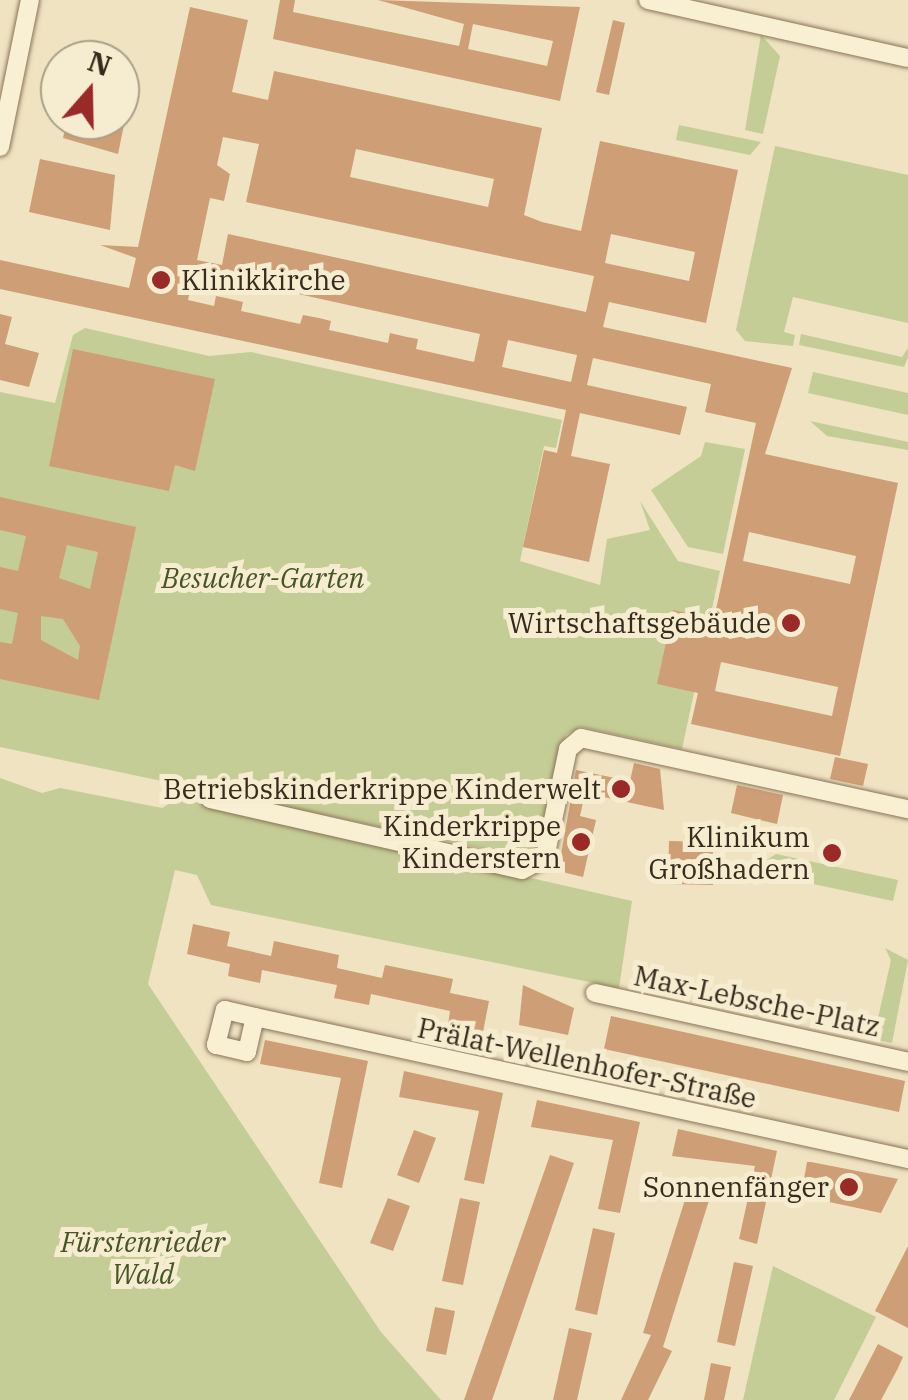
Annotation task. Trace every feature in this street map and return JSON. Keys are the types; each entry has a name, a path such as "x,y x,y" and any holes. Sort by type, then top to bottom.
{"street":[{"path":"0,147 30,0"},
{"path":"648,0 908,58"},
{"path":"210,799 522,870 544,858 568,748 581,738 908,809"},
{"name":"Max-Lebsche-Platz","path":"595,993 908,1062"},
{"name":"Prälat-Wellenhofer-Straße","path":"255,1017 908,1159"}],"green space":[{"path":"761,35 780,56 763,134 745,130"},
{"path":"679,125 761,142 750,155 676,140"},
{"path":"775,146 908,175 908,323 793,297 784,332 795,335 793,346 745,341 736,330"},
{"name":"Besucher-Garten","path":"85,328 209,356 251,352 562,420 556,448 544,446 520,561 600,585 607,539 650,530 640,501 678,561 720,571 682,749 581,727 566,735 533,859 0,747 0,392 55,403 73,335"},
{"path":"801,334 902,357 908,348 908,357 904,367 799,345"},
{"path":"813,372 908,393 908,415 808,393"},
{"path":"810,421 908,442 908,450 827,436"},
{"path":"705,442 745,449 723,554 688,547 651,490 701,456"},
{"name":"Fürstenrieder Wald","path":"0,778 42,793 60,788 162,808 179,798 632,901 619,988 211,905 197,875 175,870 148,984 381,1332 441,1400 0,1400"},
{"path":"776,854 898,880 893,901 771,875 765,861"},
{"path":"885,948 908,960 892,1043 858,1036 878,1018 891,960"},
{"path":"773,1266 876,1317 834,1400 743,1400"}],"building":[{"path":"280,0 295,0 293,12 459,46 464,24 378,0 580,7 560,101 273,39","holes":["473,24 553,41 547,66 468,49"]},
{"path":"190,7 248,20 232,92 268,100 274,71 542,128 524,215 542,222 581,231 600,141 738,170 706,323 609,302 603,327 792,368 765,454 898,483 840,756 691,724 698,693 657,684 673,610 714,619 756,423 705,412 711,384 593,358 587,385 687,407 680,435 580,413 571,456 610,464 589,562 523,547 544,450 557,453 566,410 0,289 0,260 129,288 136,258 100,245 138,247","holes":["223,137 259,144 246,202 594,276 586,312 228,234 222,265 197,260 210,198 224,201 230,174 217,165","356,149 494,179 488,207 350,177","611,234 695,252 689,281 605,263","194,271 480,334 474,362 416,349 418,339 390,333 388,343 329,330 331,321 319,318 303,315 300,324 241,311 243,302 216,296 214,306 188,300","508,340 577,355 571,382 502,367","749,532 856,556 850,584 743,561","721,662 838,687 832,716 715,691"]},
{"path":"613,20 625,23 609,95 596,92"},
{"path":"70,140 121,140 118,154"},
{"path":"40,159 115,175 110,230 29,212"},
{"path":"0,314 12,317 5,344 39,353 29,387 0,380"},
{"path":"73,349 215,379 195,471 175,465 169,491 49,466"},
{"path":"0,497 136,527 99,700 0,679 0,642 12,644 18,613 0,609 0,567 18,571 26,536 0,530","holes":["67,545 98,552 90,589 59,578","41,616 63,619 80,646 78,660 41,640"]},
{"path":"835,757 868,764 863,786 830,779"},
{"path":"634,763 660,769 664,810 585,793 580,816 596,820 583,877 558,871 576,770 630,781"},
{"path":"737,785 783,795 777,824 731,813"},
{"path":"669,841 713,842 713,885 668,884"},
{"path":"193,924 230,932 227,946 271,956 274,941 339,955 337,968 382,978 385,965 453,979 450,993 489,1001 483,1032 448,1025 450,1011 371,994 369,1005 334,998 337,985 262,970 260,983 228,976 230,964 187,954"},
{"path":"523,985 574,1008 568,1035 519,1025"},
{"path":"611,1016 905,1081 899,1112 604,1049"},
{"path":"265,1040 368,1061 342,1188 319,1183 341,1078 260,1064"},
{"path":"404,1071 503,1093 484,1184 464,1180 479,1111 399,1097"},
{"path":"537,1100 640,1122 620,1213 598,1209 613,1140 531,1127"},
{"path":"678,1129 777,1151 757,1244 739,1239 755,1166 672,1156"},
{"path":"414,1130 436,1138 419,1183 397,1175"},
{"path":"550,1155 574,1163 492,1400 464,1400"},
{"name":"Sonnenfänger","path":"807,1162 898,1179 881,1213 801,1196"},
{"path":"689,1187 711,1194 663,1347 672,1351 648,1400 621,1400 651,1335 643,1333"},
{"path":"388,1198 410,1206 393,1251 370,1243"},
{"path":"460,1198 480,1202 463,1285 442,1281"},
{"path":"593,1228 615,1233 597,1315 575,1310"},
{"path":"908,1246 908,1328 875,1311"},
{"path":"734,1262 753,1266 735,1346 717,1342"},
{"path":"435,1307 455,1311 446,1355 426,1351"},
{"path":"569,1328 592,1333 577,1400 553,1400"},
{"path":"878,1344 903,1357 897,1370 881,1400 849,1400"},
{"path":"711,1363 731,1367 724,1400 704,1400"}],"place":[{"name":"Klinikkirche","path":"161,280"},
{"name":"Wirtschaftsgebäude","path":"791,623"},
{"name":"Betriebskinderkrippe Kinderwelt","path":"621,789"},
{"name":"Kinderkrippe Kinderstern","path":"581,842"},
{"name":"Klinikum Großhadern","path":"832,853"},
{"name":"Sonnenfänger","path":"849,1187"}]}
